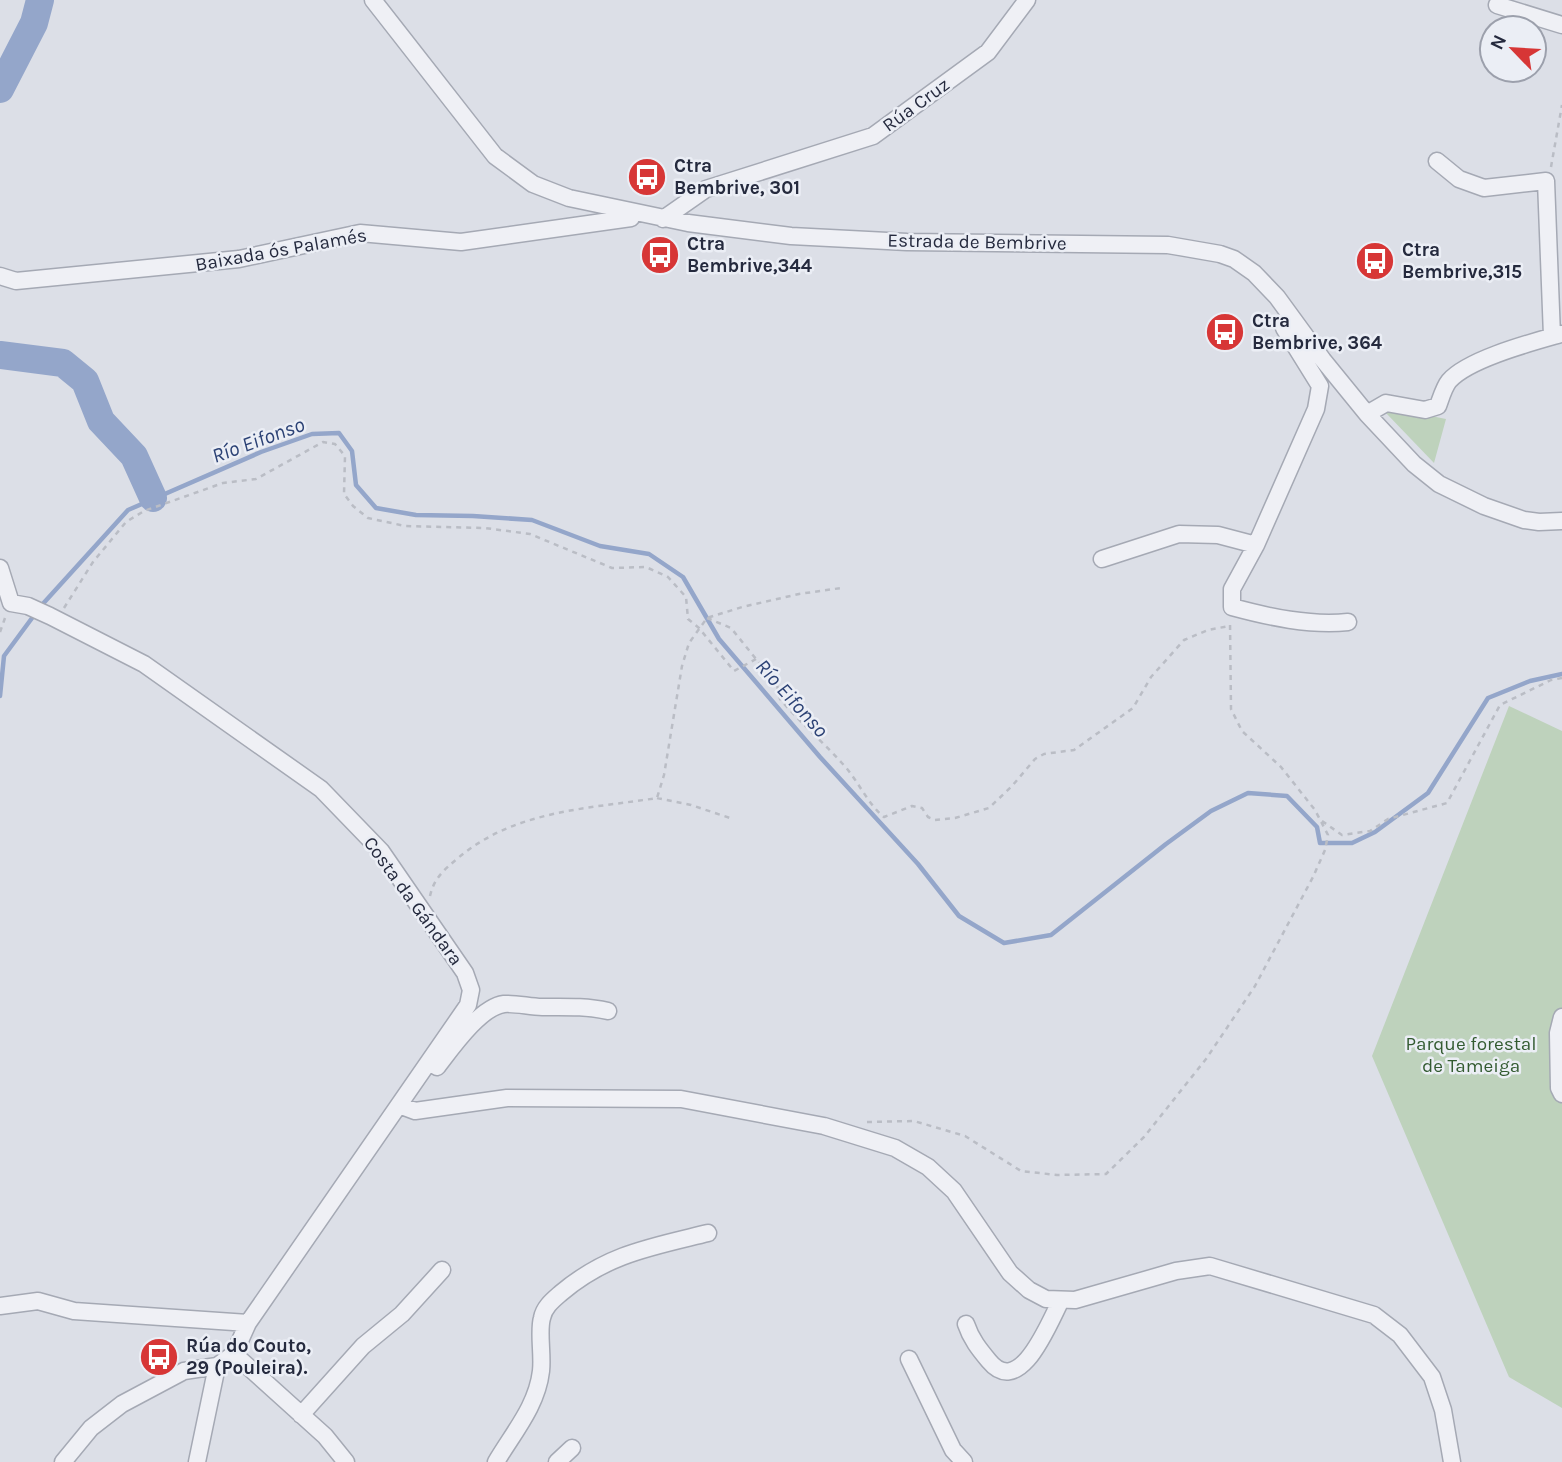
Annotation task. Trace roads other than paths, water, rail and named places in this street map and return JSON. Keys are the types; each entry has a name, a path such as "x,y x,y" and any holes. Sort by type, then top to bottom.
{"street":[{"name":"Estrada de Bembrive","path":"373,0 484,142 508,167 533,184 591,204 663,219 773,234 869,241 1188,247 1220,254 1244,265 1271,291 1367,414 1414,464 1439,484 1483,506 1517,518 1539,522 1562,520"},
{"name":"Rúa Cruz","path":"663,219 706,189 873,136 988,52 1027,0"},
{"path":"1497,5 1562,26"},
{"path":"1367,414 1386,403 1424,410 1438,406 1448,382 1462,370 1518,346 1557,335 1546,181 1484,188 1459,179 1437,161"},
{"name":"Baixada ós Palamés","path":"0,275 16,281 201,265 360,233 461,242 645,215"},
{"path":"1289,314 1284,328 1320,386 1316,409 1256,545 1232,589 1232,607 1323,624 1348,622"},
{"path":"1102,559 1179,534 1218,535 1256,545"},
{"path":"0,568 6,605"},
{"name":"Costa da Gándara","path":"6,605 28,606 144,664 321,789 381,851 465,973 471,990 468,1005 248,1323 234,1354"},
{"path":"416,1081 430,1076 457,1040 483,1014 502,1004 589,1007 608,1011"},
{"path":"1562,1017 1558,1033 1559,1088 1562,1094"},
{"path":"399,1105 415,1111 507,1098 681,1099 824,1126 895,1148 928,1167 954,1191 1010,1273 1029,1290 1046,1300 1075,1300 1175,1271 1210,1266 1374,1315 1400,1335 1432,1377 1443,1410 1452,1462"},
{"path":"496,1462 535,1396 541,1374 542,1317 548,1305 577,1279 598,1266 640,1250 708,1233"},
{"path":"301,1415 363,1346 402,1314 442,1270"},
{"path":"966,1324 972,1341 996,1370 1006,1373 1017,1370 1031,1355 1061,1300"},
{"path":"0,1306 38,1301 74,1311 248,1323"},
{"path":"63,1462 91,1429 122,1404 184,1371 217,1366 234,1354 325,1436 346,1462"},
{"path":"909,1359 953,1450 964,1462"},
{"path":"197,1462 217,1366"},
{"path":"557,1462 572,1448"}],"waterway":[{"path":"0,89 34,23 40,0"},
{"path":"0,355 63,363 85,381 101,421 134,456 153,498"},
{"name":"Río Eifonso","path":"40,607 128,510 261,452 312,434 339,433 352,451 356,485 376,508 416,515 532,520 600,546 649,554 683,577 719,639 820,757 918,864 959,916 1004,943 1051,935 1211,811 1248,793 1287,796 1317,827 1320,843 1352,843 1375,832 1428,793 1488,698 1530,681 1562,674"},
{"name":"Río Eifonso","path":"0,696 4,656 35,614"}],"place":[{"name":"Ctra Bembrive, 301","path":"647,177"},
{"name":"Ctra Bembrive,344","path":"660,255"},
{"name":"Ctra Bembrive,315","path":"1375,261"},
{"name":"Ctra Bembrive, 364","path":"1225,332"},
{"name":"Rúa do Couto, 29 (Pouleira).","path":"159,1357"}],"park label":[{"name":"Parque forestal de Tameiga","path":"1471,1055"}]}
